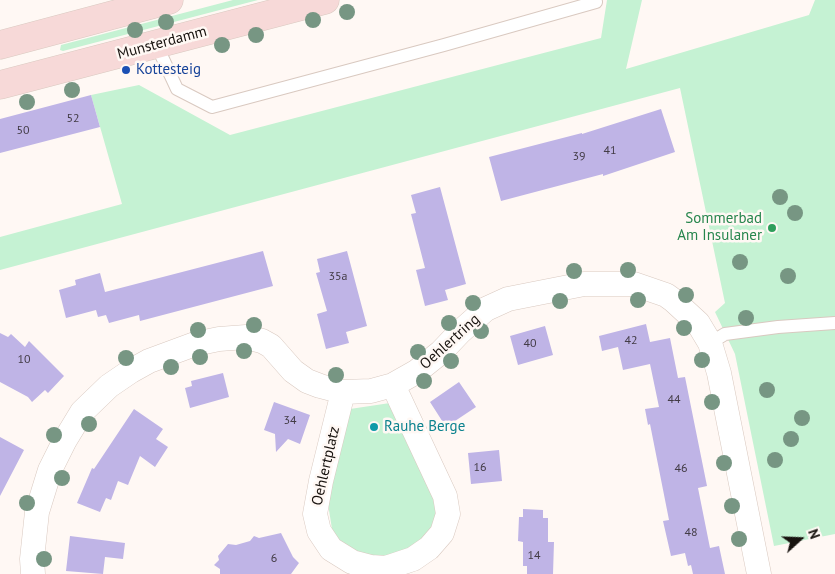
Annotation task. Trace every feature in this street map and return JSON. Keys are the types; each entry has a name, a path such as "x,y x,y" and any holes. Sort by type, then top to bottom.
{"main road":[{"path":"0,45 42,33 112,8 170,0"},
{"name":"Munsterdamm","path":"0,85 325,0"},
{"path":"42,33 53,71"}],"street":[{"name":"Oehlertring","path":"33,574 32,560 37,512 50,470 65,440 82,412 110,386 131,371 160,356 195,344 219,339 246,337 262,341 270,346 293,371 306,381 343,392 371,391 392,385 416,372 441,352 486,309 508,299 584,284 634,284 666,296 687,311 698,323 710,343 719,373 760,574"},
{"name":"Oehlertplatz","path":"343,392 321,481 315,514 319,531 331,549 352,562 371,567 386,568 413,559 429,548 442,533 448,514 445,496 392,385"}],"lane":[{"path":"156,44 177,89 212,107 596,2"},
{"path":"710,343 726,334 778,327 835,323"}],"green space":[{"path":"233,0 258,0 63,51 60,50 61,45"},
{"path":"607,0 642,0 626,69 809,15 815,0 835,0 835,534 774,546 735,354 715,312 725,303 680,88 0,270 0,237 122,204 91,95 139,85 230,135 601,38"},
{"path":"390,403 436,495 437,526 428,539 395,556 360,557 341,543 332,529 328,504 350,409"}],"building":[{"path":"91,95 100,127 0,153 0,119"},
{"path":"661,109 675,152 603,176 603,174 501,201 489,157 582,134"},
{"path":"440,187 466,284 445,290 448,300 425,306 416,270 425,268 411,214 416,213 411,195"},
{"path":"263,251 273,286 140,321 139,315 109,323 106,315 98,317 96,310 66,318 59,290 76,285 75,280 100,273 105,292"},
{"path":"347,251 367,326 346,332 349,343 326,349 317,314 327,311 316,273 320,272 317,259"},
{"path":"646,324 650,342 670,338 678,378 685,377 707,486 698,488 710,548 719,546 725,574 693,574 691,565 688,566 685,553 671,556 663,521 669,520 650,424 648,425 645,409 659,407 650,364 623,370 618,347 602,351 599,336"},
{"path":"545,326 553,355 518,365 510,336"},
{"path":"0,333 8,337 11,334 25,347 29,341 64,376 48,393 45,390 32,402 28,397 0,382"},
{"path":"223,373 229,397 190,408 185,388 192,386 191,381"},
{"path":"459,382 476,407 446,427 430,402"},
{"path":"274,402 310,415 300,444 288,439 276,452 275,434 264,430"},
{"path":"134,409 163,429 156,439 168,447 155,467 140,456 128,485 118,481 111,500 106,498 100,512 77,503 92,468 94,469"},
{"path":"0,437 24,450 0,496"},
{"path":"499,450 502,481 471,484 468,453"},
{"path":"523,509 543,510 543,518 548,518 548,542 554,542 553,574 527,574 527,566 523,566 523,542 518,541 519,517 523,517"},
{"path":"281,533 293,557 299,563 291,574 220,574 220,569 214,565 219,560 218,556 228,544 236,545 250,541 254,536 259,538"},
{"path":"70,536 125,543 123,559 105,557 103,574 66,571"}],"place":[{"name":"Kottesteig","path":"126,70"},
{"name":"Sommerbad Am Insulaner","path":"772,228"},
{"name":"Rauhe Berge","path":"374,427"}]}
